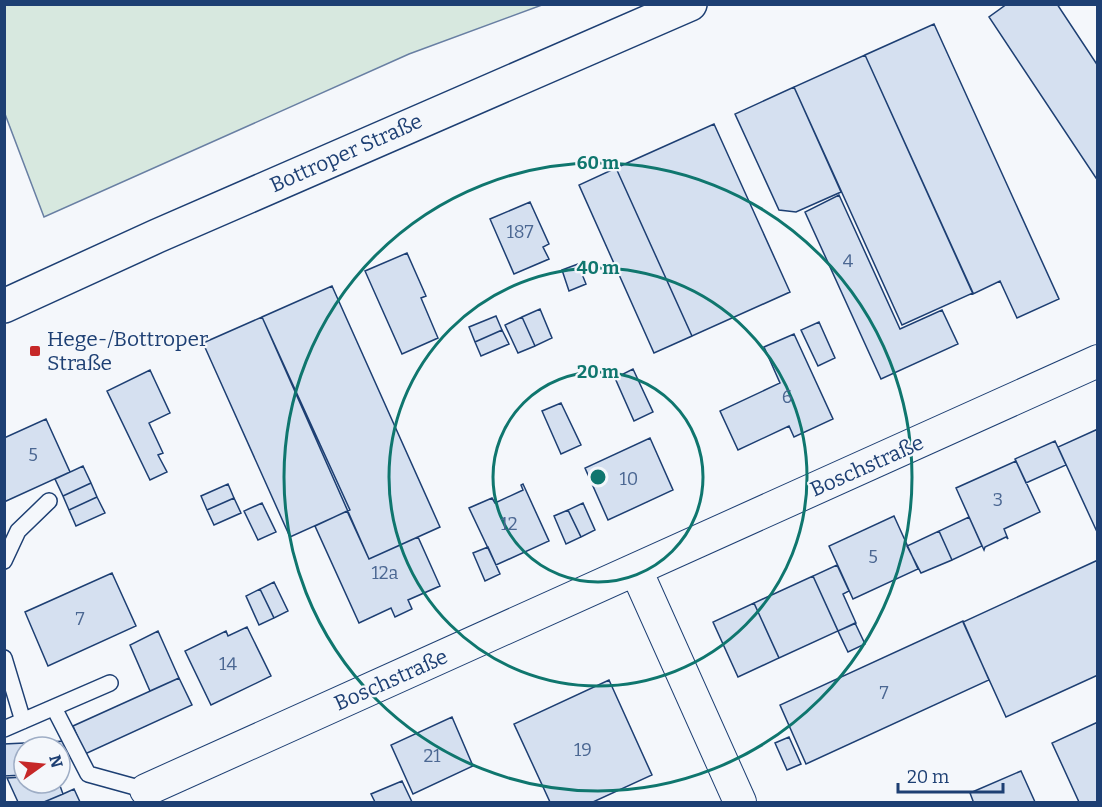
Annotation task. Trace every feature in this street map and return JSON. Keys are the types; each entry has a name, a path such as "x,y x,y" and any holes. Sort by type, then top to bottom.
{"main road":[{"name":"Bottroper Straße","path":"4,306 157,236 690,4"}],"street":[{"name":"Boschstraße","path":"146,790 1098,362"},
{"path":"636,570 740,802"}],"lane":[{"path":"4,561 18,531 50,501"},
{"path":"4,657 23,721"},
{"path":"4,729 110,683"},
{"path":"54,708 88,774 146,790"}],"shaded area":[{"path":"5,4 542,5 409,54 44,217 5,114"}],"building":[{"path":"1007,4 1057,4 1098,66 1098,181 989,17"},
{"path":"934,24 1059,299 1017,318 1000,281 973,294 865,55"},
{"path":"865,55 973,293 902,325 794,87"},
{"path":"794,87 841,192 796,212 779,210 735,114"},
{"path":"714,124 790,292 692,336 616,168"},
{"path":"616,168 692,336 654,353 579,185"},
{"path":"839,195 900,329 942,310 958,344 881,379 805,212"},
{"path":"530,202 549,244 543,247 549,259 514,274 490,219"},
{"path":"407,253 426,296 421,298 438,338 402,354 365,271"},
{"path":"578,264 586,284 569,291 562,270"},
{"path":"332,286 440,527 369,559 262,317"},
{"path":"540,309 552,338 535,346 522,317"},
{"path":"496,316 502,330 475,342 469,327"},
{"path":"262,317 350,510 290,537 203,343"},
{"path":"522,317 535,346 518,353 505,325"},
{"path":"819,322 835,358 818,366 801,330"},
{"path":"502,330 509,344 481,356 475,342"},
{"path":"794,334 833,419 794,437 789,426 738,450 720,411 780,383 764,347"},
{"path":"633,369 653,412 634,421 615,378"},
{"path":"150,370 170,413 149,423 163,453 158,455 167,472 150,480 107,391"},
{"path":"561,403 581,445 561,454 542,411"},
{"path":"46,419 70,472 4,502 4,438"},
{"path":"1098,429 1098,534 1058,447"},
{"path":"650,438 673,490 608,520 585,468"},
{"path":"1055,441 1066,465 1026,483 1015,459"},
{"path":"1016,461 1040,512 1004,529 1008,539 1006,537 985,547 984,550 956,488"},
{"path":"83,466 91,483 63,496 55,479"},
{"path":"91,483 97,497 69,510 63,496"},
{"path":"228,484 234,498 207,510 201,496"},
{"path":"523,484 549,541 496,565 469,508 492,498 495,503 523,490 521,485"},
{"path":"97,497 105,513 76,526 69,510"},
{"path":"234,498 241,513 214,525 207,510"},
{"path":"262,503 276,532 258,540 244,511"},
{"path":"583,503 595,530 581,537 568,510"},
{"path":"568,510 581,537 566,544 554,516"},
{"path":"347,511 369,559 418,537 440,586 408,600 412,609 395,617 391,608 359,623 315,526"},
{"path":"894,516 918,569 853,599 829,546"},
{"path":"969,517 982,546 952,560 939,531"},
{"path":"939,531 952,560 921,573 907,546"},
{"path":"488,547 500,574 485,581 473,553"},
{"path":"1098,560 1098,675 1006,717 963,622"},
{"path":"837,565 849,591 843,594 856,623 838,631 813,576"},
{"path":"112,573 136,626 48,666 25,612"},
{"path":"813,576 838,631 779,658 754,603"},
{"path":"274,582 288,611 274,618 260,589"},
{"path":"260,589 274,618 259,625 246,596"},
{"path":"754,603 779,658 738,677 713,622"},
{"path":"963,621 989,680 806,764 780,705"},
{"path":"855,623 865,644 848,652 838,631"},
{"path":"247,627 271,676 211,705 185,651 226,631 228,636"},
{"path":"158,631 179,678 150,691 130,645"},
{"path":"179,678 192,705 85,754 73,726"},
{"path":"609,680 652,775 593,802 550,802 514,724"},
{"path":"452,717 473,766 413,794 391,745"},
{"path":"1098,722 1098,802 1079,802 1052,743"},
{"path":"789,737 801,764 787,770 775,743"},
{"path":"4,744 12,744 12,776 4,776"},
{"path":"1021,771 1035,802 971,802 973,801 970,793"},
{"path":"7,778 12,778 12,789"},
{"path":"402,781 412,802 375,802 371,794"},
{"path":"74,789 80,802 44,802 61,795 72,795"},
{"path":"15,795 61,795 44,802 18,802"}],"place":[{"name":"Hege-/Bottroper Straße","path":"35,351"}]}
